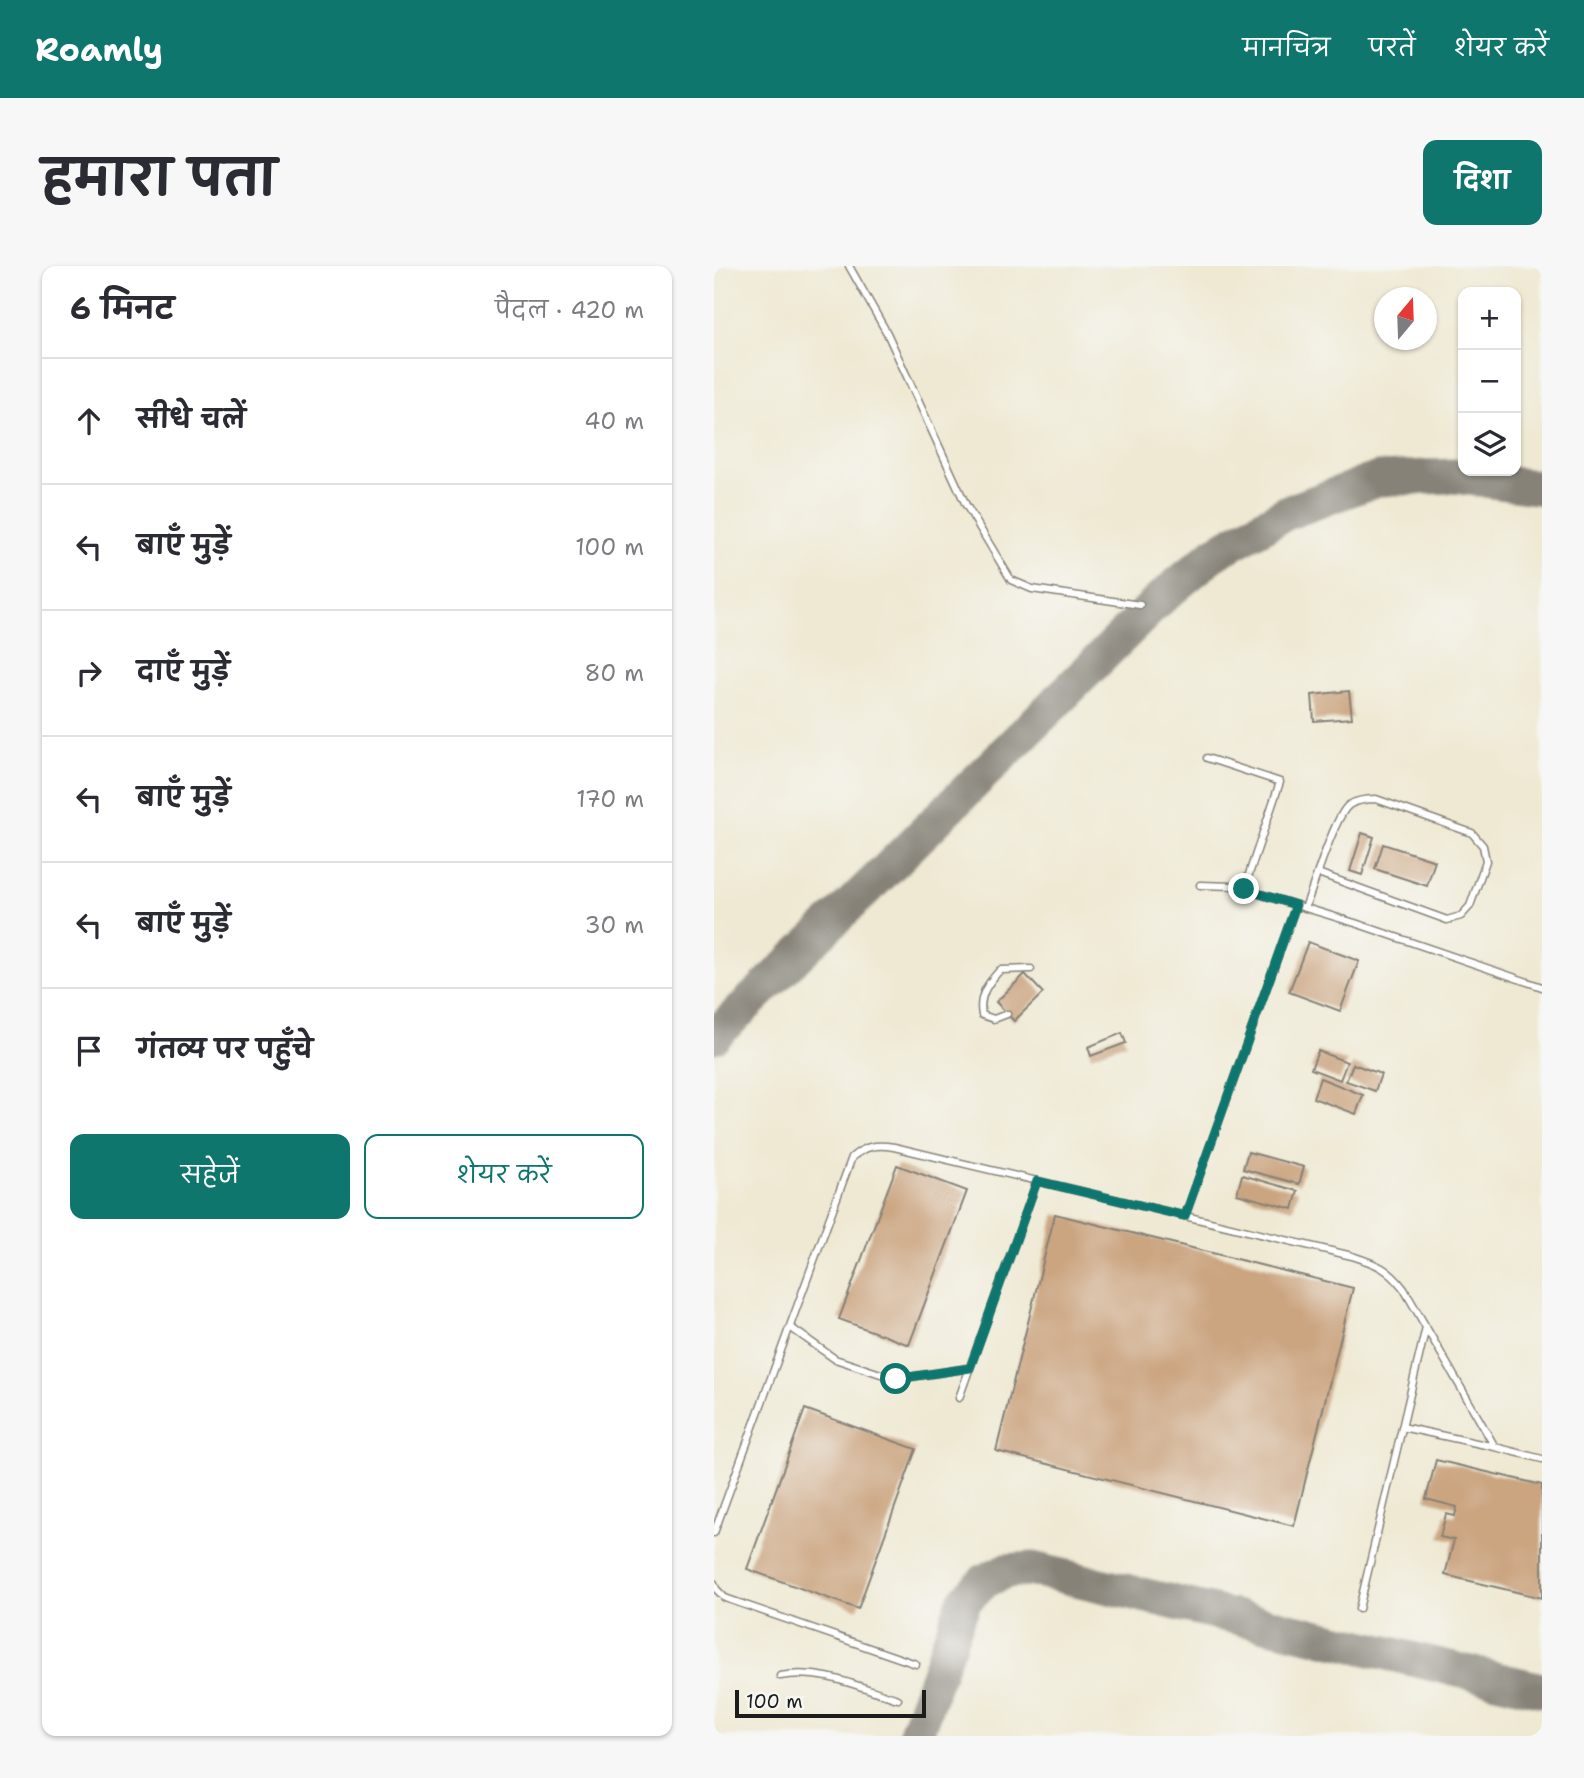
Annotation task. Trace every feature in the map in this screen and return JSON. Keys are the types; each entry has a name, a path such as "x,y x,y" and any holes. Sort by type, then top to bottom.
{"lane":[{"path":"849,266 887,333 966,505 1011,580 1032,589 1140,605"},
{"path":"1207,758 1280,782 1244,889"},
{"path":"1305,908 1318,873 1339,819 1348,806 1365,799 1376,799 1472,833 1483,846 1486,861 1470,906 1461,916 1447,920 1318,873"},
{"path":"1200,885 1244,889 1542,986"},
{"path":"1185,1216 1296,905"},
{"path":"1007,1014 994,1019 982,1015 980,1006 984,991 1000,970 1031,969"},
{"path":"714,1533 852,1157 865,1147 879,1145 1375,1263 1391,1272 1404,1289 1495,1447"},
{"path":"959,1398 1037,1181"},
{"path":"790,1327 835,1359 896,1379 970,1368"},
{"path":"1359,1609 1426,1327"},
{"path":"1402,1427 1542,1459"},
{"path":"714,1583 725,1598 916,1664"},
{"path":"780,1676 799,1672 820,1674 898,1699"}],"building":[{"path":"1349,691 1352,718 1314,721 1312,695"},
{"path":"1362,833 1374,837 1362,875 1350,871"},
{"path":"1383,844 1435,861 1427,886 1375,869"},
{"path":"1308,942 1359,961 1340,1011 1289,992"},
{"path":"1025,974 1043,993 1014,1021 996,1002"},
{"path":"1122,1033 1126,1043 1091,1056 1088,1047"},
{"path":"1318,1051 1347,1062 1340,1080 1311,1069"},
{"path":"1353,1064 1381,1074 1375,1091 1346,1081"},
{"path":"1320,1078 1363,1095 1356,1114 1313,1098"},
{"path":"1248,1152 1304,1167 1299,1184 1243,1169"},
{"path":"897,1165 967,1191 909,1345 839,1319"},
{"path":"1242,1175 1298,1191 1293,1209 1237,1194"},
{"path":"1055,1214 1353,1288 1294,1526 996,1451"},
{"path":"805,1409 916,1449 858,1609 747,1569"},
{"path":"1436,1460 1542,1485 1542,1598 1445,1575 1454,1540 1440,1537 1446,1514 1455,1516 1457,1507 1426,1499"}],"taxiway":[{"path":"714,1036 1161,598 1215,553 1286,513 1378,479 1453,476 1542,488"},
{"path":"915,1736 964,1601 983,1582 1005,1571 1033,1569 1542,1690"}],"route":[{"path":"896,1379 970,1368 1037,1181 1185,1216 1296,905 1244,889"}]}
